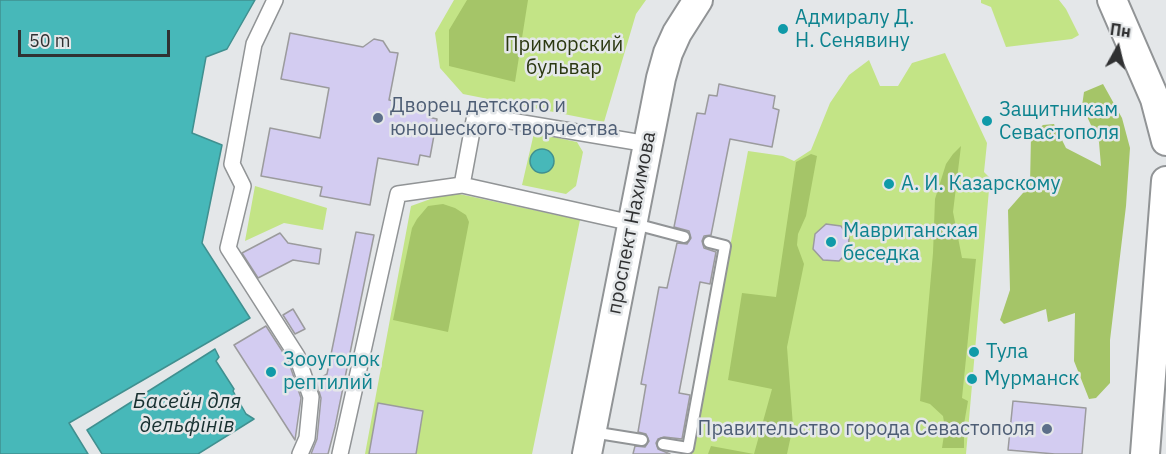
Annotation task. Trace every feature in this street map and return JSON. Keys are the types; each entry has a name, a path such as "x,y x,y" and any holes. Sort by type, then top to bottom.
{"main road":[{"name":"проспект Нахимова","path":"589,443 668,53 686,16 698,0"},
{"path":"1112,0 1155,99 1165,135"},
{"path":"1145,454 1166,181"}],"street":[{"path":"275,0 254,44 232,164 243,186 228,248 297,356 312,397 308,438 300,454"},
{"path":"462,185 475,115 648,144"},
{"path":"340,454 398,194 462,185 633,223"}],"lane":[{"path":"633,223 684,237"},
{"path":"663,444 688,448 725,246 709,242"},
{"path":"589,443 642,440"}],"green space":[{"name":"Приморский бульвар","path":"454,0 646,0 636,14 604,122 463,94 440,68 435,33"},
{"path":"467,0 528,0 515,82 449,66 449,30"},
{"path":"981,0 1059,0 1079,35 1072,39 1006,47 991,7 981,3"},
{"path":"945,53 987,143 984,172 990,178 966,454 691,454 748,151 783,156 794,161 811,150 830,103 849,75 869,60 880,86 898,86 912,63"},
{"path":"1103,84 1122,118 1130,148 1126,206 1110,340 1110,383 1096,398 1089,399 1074,361 1075,313 1048,322 1046,309 1004,324 1000,320 1010,290 1008,210 1030,185 1031,135 1043,125 1054,124 1066,148 1101,166 1099,142 1082,106 1084,92"},
{"path":"534,133 577,142 583,152 576,186 566,194 522,185"},
{"path":"961,146 953,212 962,258 976,259 962,398 968,401 964,424 964,448 942,448 945,428 943,416 930,404 920,401 933,253 935,199 946,164"},
{"path":"811,154 817,156 806,216 798,234 797,245 804,264 787,347 793,426 787,454 754,454 772,389 728,380 742,293 776,297 796,162"},
{"path":"255,186 327,208 323,230 284,223 245,241"},
{"path":"450,192 580,220 532,454 365,454 411,206"},
{"path":"443,204 466,215 469,222 448,332 393,320 412,228 428,206"},
{"path":"711,446 754,454 708,454"}],"water":[{"path":"0,0 255,0 227,49 206,57 192,133 222,145 202,243 250,318 69,423 88,454 0,454"},
{"path":"542,149 551,152 554,161 551,170 542,173 533,170 530,161 533,152"},
{"name":"Басейн для дельфiнiв","path":"215,349 219,357 216,361 234,389 246,414 254,419 198,454 102,454 87,430"}],"building":[{"name":"Дворец детского и юношеского творчества","path":"290,33 363,47 374,39 383,41 390,52 398,53 389,100 430,107 428,117 437,119 430,157 420,155 418,165 378,158 370,205 320,196 322,187 261,176 270,128 320,138 329,88 281,79"},
{"path":"719,84 775,96 773,108 779,110 772,147 730,139 711,235 704,236 702,241 704,248 716,252 710,284 700,282 679,393 690,395 682,439 664,437 658,439 656,443 658,449 670,454 633,454 635,446 645,447 649,441 646,434 638,432 646,385 641,384 659,287 667,288 677,243 687,244 691,238 689,231 674,227 697,113 705,114 709,95 717,96"},
{"name":"Мавританская беседка","path":"826,224 841,226 849,238 848,252 839,261 823,260 813,249 815,234"},
{"path":"356,232 374,235 328,454 311,454 317,439 321,398 316,381 327,374"},
{"path":"280,233 288,243 321,249 319,264 293,260 258,278 242,253"},
{"path":"293,309 305,329 295,334 283,315"},
{"path":"266,326 288,360 301,398 295,440 234,345"},
{"name":"Правительство города Севастополя","path":"1013,401 1086,408 1082,454 1008,450"},
{"path":"378,403 423,411 416,454 369,454"}],"place":[{"name":"Адмиралу Д. Н. Сенявину","path":"783,29"},
{"name":"Дворец детского и юношеского творчества","path":"378,118"},
{"name":"Защитникам Севастополя","path":"987,121"},
{"name":"А. И. Казарскому","path":"889,184"},
{"name":"Мавританская беседка","path":"831,242"},
{"name":"Тула","path":"974,352"},
{"name":"Зооуголок рептилий","path":"271,372"},
{"name":"Мурманск","path":"972,379"},
{"name":"Правительство города Севастополя","path":"1047,429"}]}
